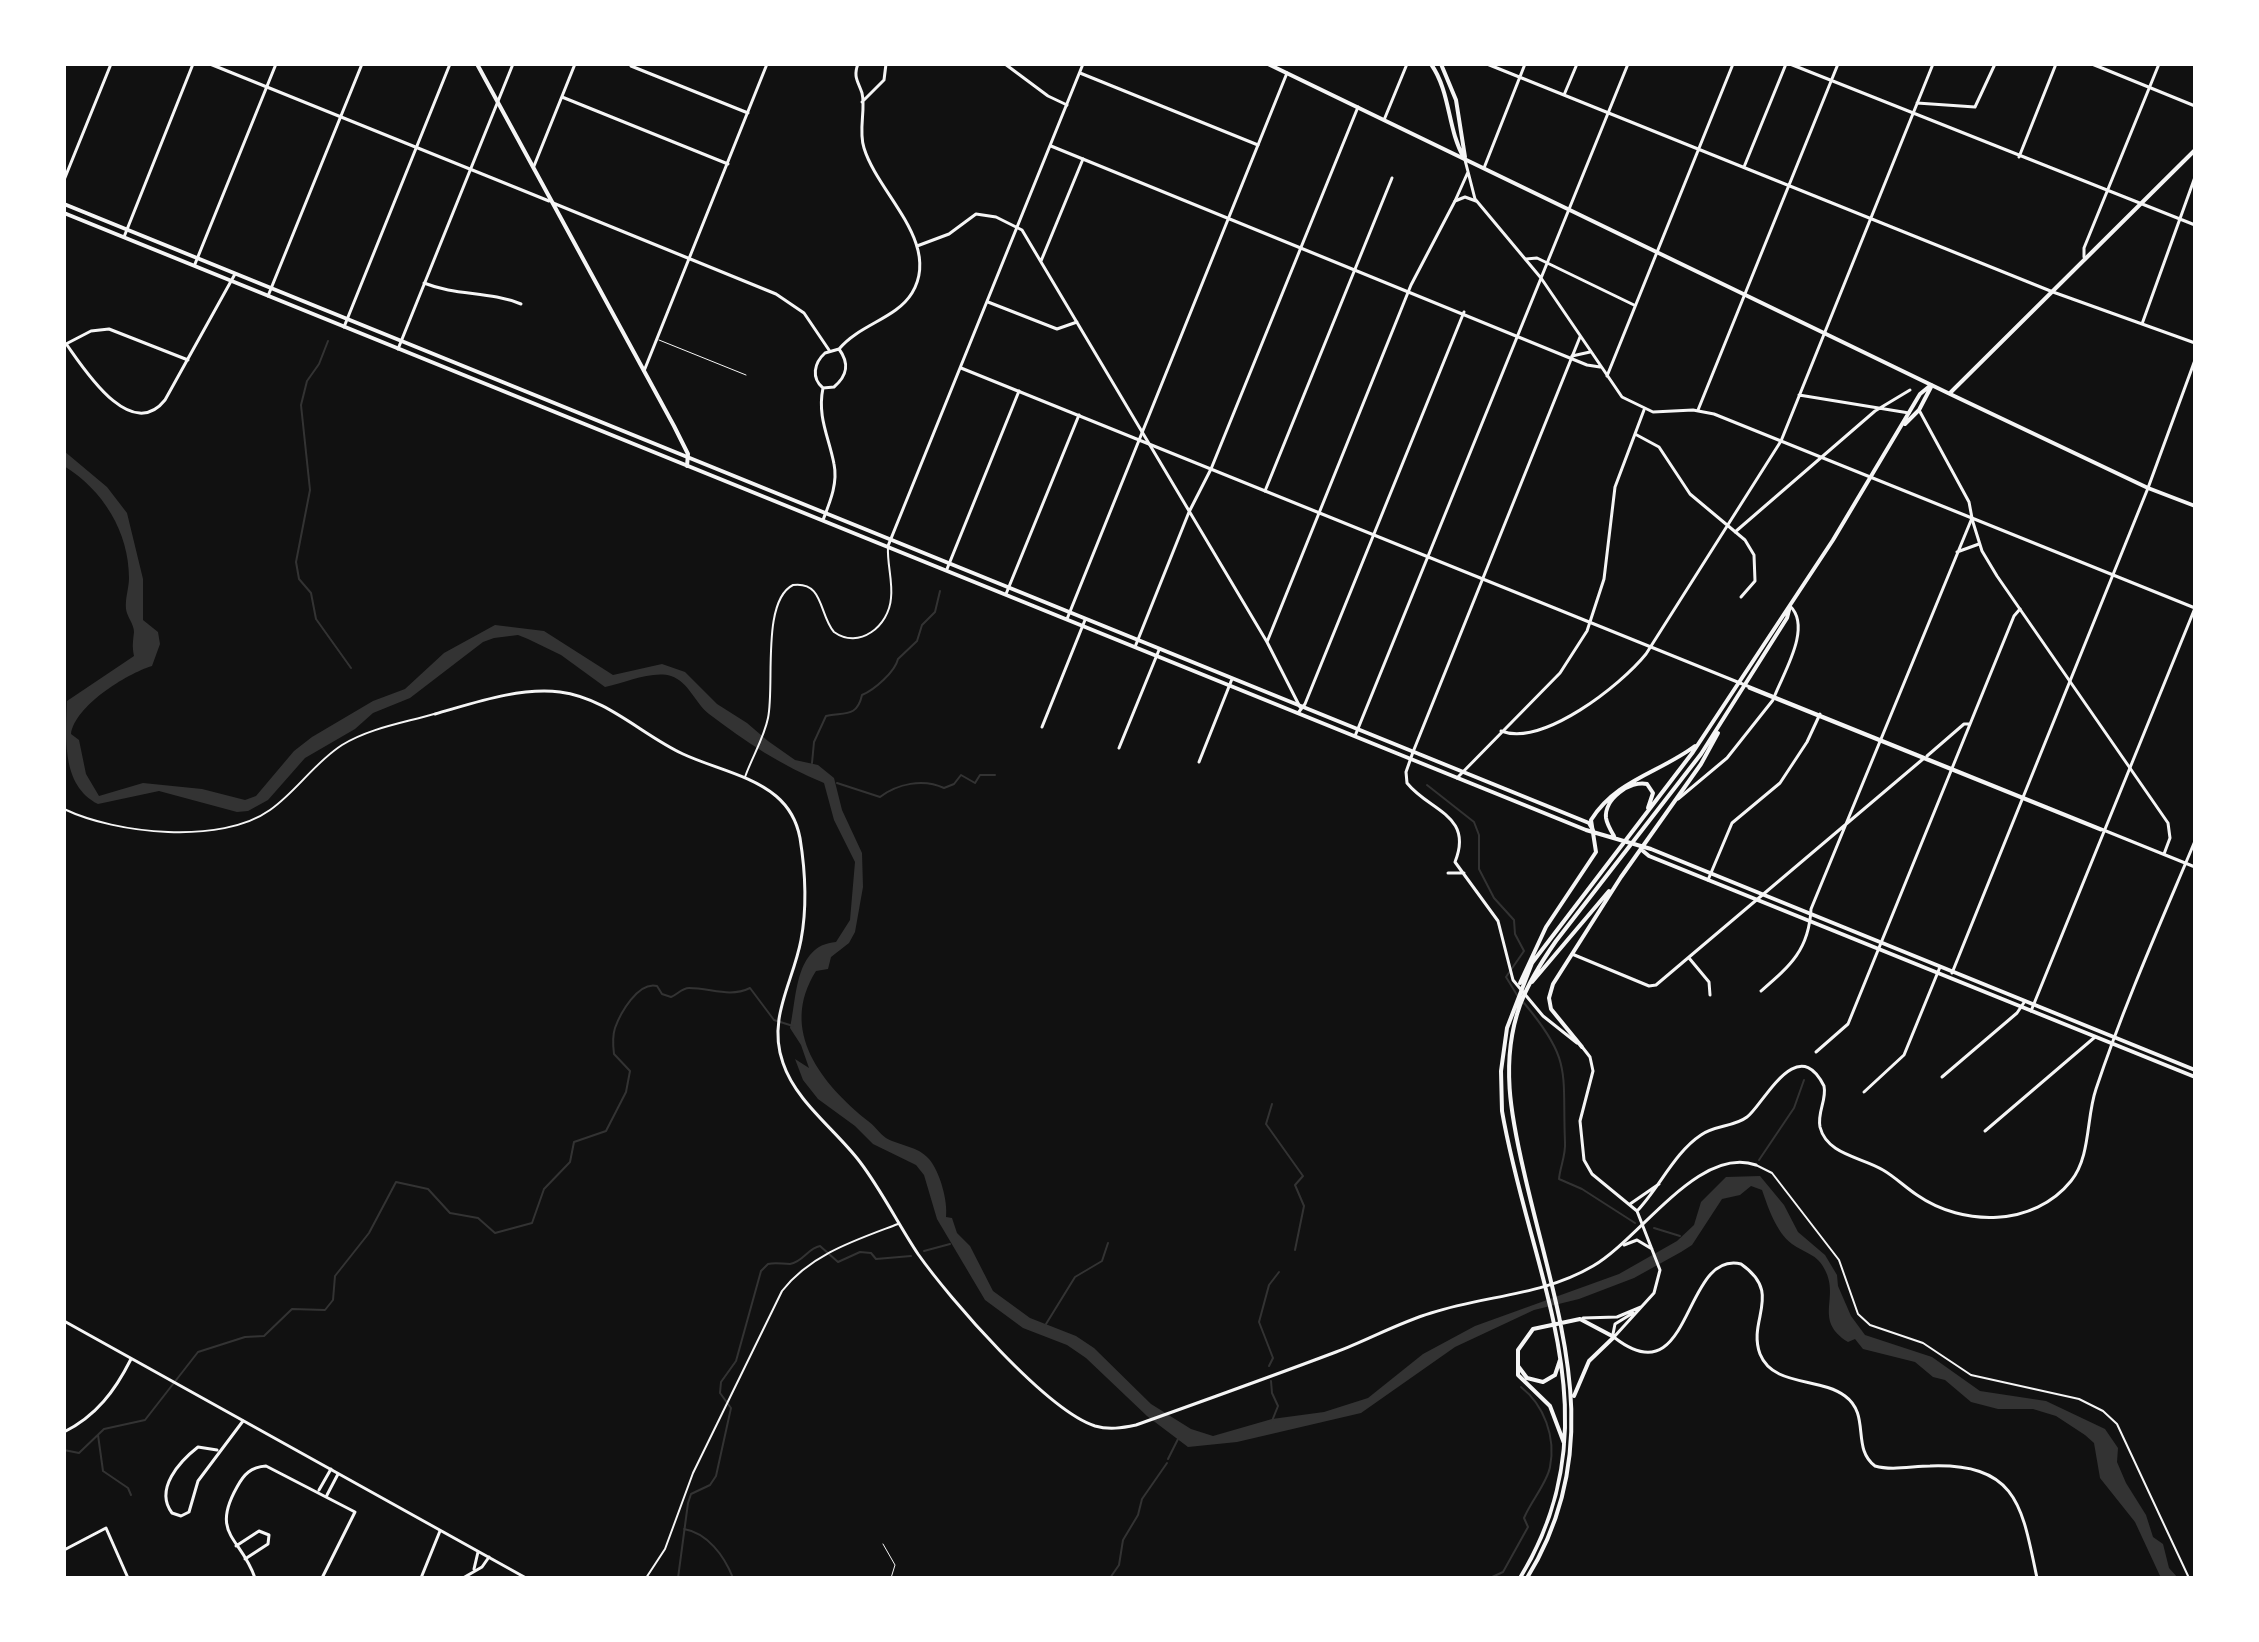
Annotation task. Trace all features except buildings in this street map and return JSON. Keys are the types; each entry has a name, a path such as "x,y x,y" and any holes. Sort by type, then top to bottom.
{"main road":[{"path":"477,64 644,371 688,458 687,466"},
{"path":"1268,64 1931,385 2148,488 2195,506"},
{"path":"1431,64 1448,101 1457,146 1465,160"},
{"path":"1441,64 1456,99 1467,151 1465,160"},
{"path":"1448,101 1456,99"},
{"path":"1950,394 2195,150"},
{"path":"64,204 688,458 824,517"},
{"path":"64,213 687,466 824,517 1589,823 1593,830"},
{"path":"1905,424 1919,410 1931,385"},
{"path":"1523,978 1550,937 1702,738 1872,478 1909,413 1931,385"},
{"path":"1520,1578 1550,1514 1565,1449 1567,1401 1561,1355 1501,1099 1503,1050 1517,1005 1556,941 1685,775 1746,685 1787,618 1790,606"},
{"path":"1158,652 1230,685 1586,830 1711,873 2195,1070"},
{"path":"1528,987 1642,849 1678,799 1728,713"},
{"path":"1527,1578 1563,1499 1571,1455 1574,1406 1565,1341 1510,1115 1510,1056 1517,1005 1523,978 1546,927 1596,852 1591,818 1616,789 1672,763 1702,738"},
{"path":"1615,838 1606,819 1608,806 1620,793 1640,782 1650,786 1653,793 1644,817"},
{"path":"1642,849 1649,856 2195,1077"},
{"path":"1582,1047 1553,1013 1549,1002 1551,986 1621,877"},
{"path":"1565,1449 1556,1416 1548,1403 1521,1380 1517,1364 1521,1342 1533,1329 1580,1319 1614,1337 1584,1370 1574,1406"},
{"path":"1517,1364 1527,1378 1543,1382 1556,1373 1561,1355"}],"street":[{"path":"64,180 111,64"},
{"path":"124,237 193,64"},
{"path":"210,64 553,202 794,305 814,325 829,350"},
{"path":"195,266 276,64"},
{"path":"268,296 362,64"},
{"path":"344,327 450,64"},
{"path":"398,349 513,64"},
{"path":"534,166 575,64"},
{"path":"644,371 767,64"},
{"path":"824,517 833,494 835,468 822,425 823,388 816,381 815,369 829,350 839,349 854,333 892,313 910,296 920,272 917,246 865,151 861,131 862,102 855,75 858,64"},
{"path":"862,102 884,80 886,64"},
{"path":"1005,64 1048,96 1067,105"},
{"path":"744,778 767,724 773,631 782,594 795,585 808,586 819,598 831,630 846,639 863,637 881,622 891,603 889,543 1083,64"},
{"path":"1384,120 1407,64"},
{"path":"1487,64 2053,292 2195,343"},
{"path":"1483,169 1525,64"},
{"path":"1564,95 1577,64"},
{"path":"1355,736 1628,64"},
{"path":"1607,377 1733,64"},
{"path":"1744,167 1788,64 2195,225"},
{"path":"1698,410 1838,64"},
{"path":"1501,731 1514,735 1549,728 1628,675 1650,647 1781,441 1933,64"},
{"path":"1917,103 1975,107 1995,64"},
{"path":"2019,157 2056,64"},
{"path":"2092,64 2195,106"},
{"path":"2085,261 2084,248 2159,64"},
{"path":"631,66 748,113"},
{"path":"1068,616 1290,66"},
{"path":"1080,73 1258,145"},
{"path":"860,90 870,93"},
{"path":"562,97 728,164"},
{"path":"1136,644 1189,512 1211,469 1358,107"},
{"path":"1051,146 1600,367"},
{"path":"1041,261 1083,159"},
{"path":"1465,160 1476,201 1541,278 1622,397 1644,410 1662,413 1698,410 2195,608 2031,1011"},
{"path":"1267,642 1409,290 1468,172"},
{"path":"2142,324 2195,177"},
{"path":"1265,491 1392,178"},
{"path":"1455,201 1465,197 1476,201"},
{"path":"917,246 949,234 976,214 1018,226 1267,642 1300,707"},
{"path":"1526,259 1535,258 1547,263 1635,306"},
{"path":"188,360 109,329 91,331 65,345 108,400 143,412 162,404 188,360 235,274"},
{"path":"424,283 447,292 500,296 521,304"},
{"path":"988,302 1055,329 1066,329 1077,322"},
{"path":"1298,713 1305,704 1464,312"},
{"path":"1580,337 1406,772 1407,783 1453,822 1459,840 1455,862 1466,873 1498,921 1507,967 1512,977 1543,1016 1582,1047 1593,1066 1580,1121 1584,1160 1592,1174 1637,1211 1659,1267 1657,1286 1614,1337"},
{"path":"823,388 834,387 845,374 846,364 839,349"},
{"path":"1572,356 1590,352"},
{"path":"1950,978 2148,488 2195,360"},
{"path":"961,368 2195,867"},
{"path":"1735,532 1880,408 1910,390"},
{"path":"948,567 1019,391"},
{"path":"1799,395 1909,413"},
{"path":"1457,778 1460,771 1560,673 1591,623 1607,565 1612,497 1644,410"},
{"path":"1919,410 1969,502 1980,544 2020,609 2168,823 2170,838 2164,854"},
{"path":"1007,591 1079,415"},
{"path":"1635,434 1659,447 1687,491 1751,550 1755,585 1741,597"},
{"path":"1761,991 1797,959 1845,826 1972,518"},
{"path":"1957,552 1980,544"},
{"path":"1678,799 1736,748 1774,698 1797,633 1798,615 1790,606"},
{"path":"1816,1052 1848,1024 2014,616 2020,609"},
{"path":"1042,727 1084,622"},
{"path":"1119,748 1158,652"},
{"path":"1199,762 1232,679"},
{"path":"64,809 96,821 163,832 249,822 272,809 327,756 353,739 435,714 519,694 563,692 594,702 679,752 744,778 781,801 796,824 800,840 802,933 777,1028 780,1053 790,1079 863,1165 899,1224 966,1315 1007,1357 1073,1415 1108,1429 1142,1422 1337,1352 1434,1312 1526,1293 1560,1282 1595,1265 1624,1245 1690,1180 1713,1166 1739,1162 1756,1165 1772,1173 1839,1260 1858,1314 1870,1325 1923,1343 1971,1375 2088,1403 2117,1424 2189,1578"},
{"path":"1708,880 1732,823 1781,781 1819,716"},
{"path":"1572,954 1654,986 1964,724 1970,724"},
{"path":"1637,1211 1698,1137 1747,1117 1772,1082 1801,1068 1816,1074 1823,1083 1820,1126 1834,1147 1879,1168 1917,1195 1944,1208 1993,1217 2021,1215 2045,1204 2076,1174 2083,1155 2091,1104 2195,841"},
{"path":"1448,873 1466,873"},
{"path":"1689,958 1709,982 1710,995"},
{"path":"1864,1092 1904,1055 1940,967"},
{"path":"1942,1077 2025,1001"},
{"path":"1985,1131 2095,1037"},
{"path":"1630,1204 1662,1181"},
{"path":"646,1578 665,1549 691,1477 730,1402 778,1297 801,1272 827,1254 899,1224"},
{"path":"1624,1245 1637,1240 1652,1249"},
{"path":"1614,1337 1638,1351 1661,1349 1674,1337 1712,1274 1727,1263 1741,1264 1755,1277 1762,1292 1764,1303 1757,1341 1770,1369 1783,1376 1829,1387 1851,1401 1860,1416 1865,1456 1875,1466 1956,1466 2000,1483 2016,1499 2023,1514 2037,1578"},
{"path":"1614,1337 1615,1324 1644,1305"},
{"path":"1580,1319 1610,1318 1636,1311"},
{"path":"64,1321 526,1578"},
{"path":"64,1432 84,1421 107,1399 131,1359"},
{"path":"217,1450 198,1447 171,1476 167,1503 172,1513 181,1516 190,1511 196,1486 217,1450 230,1441 243,1421"},
{"path":"255,1578 226,1529 225,1512 248,1472 272,1467 353,1510 355,1516 322,1578"},
{"path":"319,1491 331,1469"},
{"path":"327,1495 338,1473"},
{"path":"64,1550 106,1528 128,1578"},
{"path":"236,1546 259,1531 269,1535 268,1544 245,1559"},
{"path":"421,1578 440,1531"},
{"path":"474,1569 478,1552"},
{"path":"463,1578 482,1567 489,1557"}],"lane":[{"path":"657,339 746,375"},
{"path":"883,1544 895,1565 891,1578"}],"shaded area":[{"path":"64,451 107,487 127,513 143,579 143,620 158,632 160,644 152,666 103,692 75,723 71,734 79,740 86,774 99,796 143,783 202,789 245,800 256,796 294,751 312,737 373,701 405,689 444,653 495,625 544,631 613,675 662,664 685,672 717,704 768,741 795,760 818,765 834,778 842,810 862,853 863,887 855,932 849,943 831,957 828,969 816,971 805,993 802,1015 810,1055 835,1090 884,1136 920,1151 929,1159 942,1187 946,1217 952,1218 957,1233 970,1246 993,1291 1030,1318 1076,1336 1094,1348 1151,1404 1191,1429 1213,1436 1272,1419 1324,1412 1368,1398 1423,1354 1475,1326 1619,1274 1677,1241 1694,1225 1701,1202 1726,1177 1760,1176 1784,1205 1798,1232 1825,1255 1837,1275 1838,1286 1851,1316 1865,1335 1932,1357 1980,1391 2046,1401 2105,1429 2118,1448 2117,1462 2126,1483 2146,1515 2153,1537 2163,1544 2169,1568 2178,1578 2161,1578 2135,1522 2100,1478 2094,1443 2085,1435 2056,1416 2033,1409 1998,1409 1971,1402 1945,1380 1933,1377 1915,1362 1863,1349 1855,1339 1848,1342 1838,1334 1829,1317 1829,1281 1822,1265 1786,1239 1773,1219 1762,1190 1751,1186 1740,1195 1722,1199 1692,1245 1681,1252 1634,1278 1579,1299 1534,1310 1455,1347 1361,1413 1237,1442 1188,1447 1147,1416 1086,1358 1067,1345 1023,1328 985,1300 937,1219 924,1175 916,1165 873,1144 855,1126 818,1099 803,1080 795,1059 809,1068 801,1045 790,1028 800,975 812,953 822,945 836,942 850,920 855,862 834,820 824,783 779,761 737,734 709,714 687,688 671,676 638,678 605,687 561,655 518,635 483,642 410,698 373,713 355,729 305,758 268,800 248,811 237,812 159,791 98,804 86,796 72,773 67,745 67,701 134,656 134,629 126,609 128,561 119,529 111,514 91,487 64,466"}],"waterway":[{"path":"328,341 319,364 307,381 301,405 310,490 296,562 299,579 311,593 316,619 351,668"},
{"path":"812,763 814,742 826,716 853,711 862,695 888,675 898,659 917,641 922,625 935,612 940,591"},
{"path":"837,783 880,797 910,784 928,783 944,788 954,784 961,775 975,783 980,775 995,775"},
{"path":"1427,785 1474,822 1479,835 1479,869 1494,898 1514,920 1515,934 1524,951 1506,977 1517,995"},
{"path":"64,1450 79,1453 104,1429 145,1420 198,1352 245,1337 264,1336 292,1309 325,1310 333,1300 335,1276 369,1233 396,1182 428,1189 450,1213 478,1218 495,1233 532,1223 544,1189 570,1162 574,1142 606,1131 626,1092 630,1071 614,1054 613,1035 625,1007 643,988 657,986 662,994 671,997 687,988 727,992 750,988 774,1020 793,1026"},
{"path":"1524,1003 1551,1039 1562,1068 1565,1147 1559,1179 1582,1189 1635,1223"},
{"path":"1759,1160 1794,1108 1804,1080"},
{"path":"1272,1104 1266,1124 1303,1176 1295,1185 1304,1206 1295,1250"},
{"path":"1654,1228 1680,1236"},
{"path":"1046,1324 1075,1277 1102,1261 1108,1243"},
{"path":"924,1251 950,1244"},
{"path":"678,1578 691,1494 710,1485 716,1476 731,1408 720,1393 721,1382 736,1361 761,1271 768,1264 795,1263 820,1246 838,1262 860,1252 871,1253 876,1259 911,1256"},
{"path":"1269,1366 1273,1358 1259,1322 1269,1285 1279,1272"},
{"path":"1271,1381 1278,1406 1272,1421"},
{"path":"1490,1578 1503,1572 1528,1527 1524,1518 1550,1467 1550,1433 1542,1412 1521,1387"},
{"path":"98,1435 103,1471 128,1488 131,1495"},
{"path":"1168,1459 1178,1439"},
{"path":"1110,1578 1119,1565 1123,1540 1138,1515 1142,1499 1167,1463"},
{"path":"684,1529 700,1535 714,1546 733,1578"}]}
